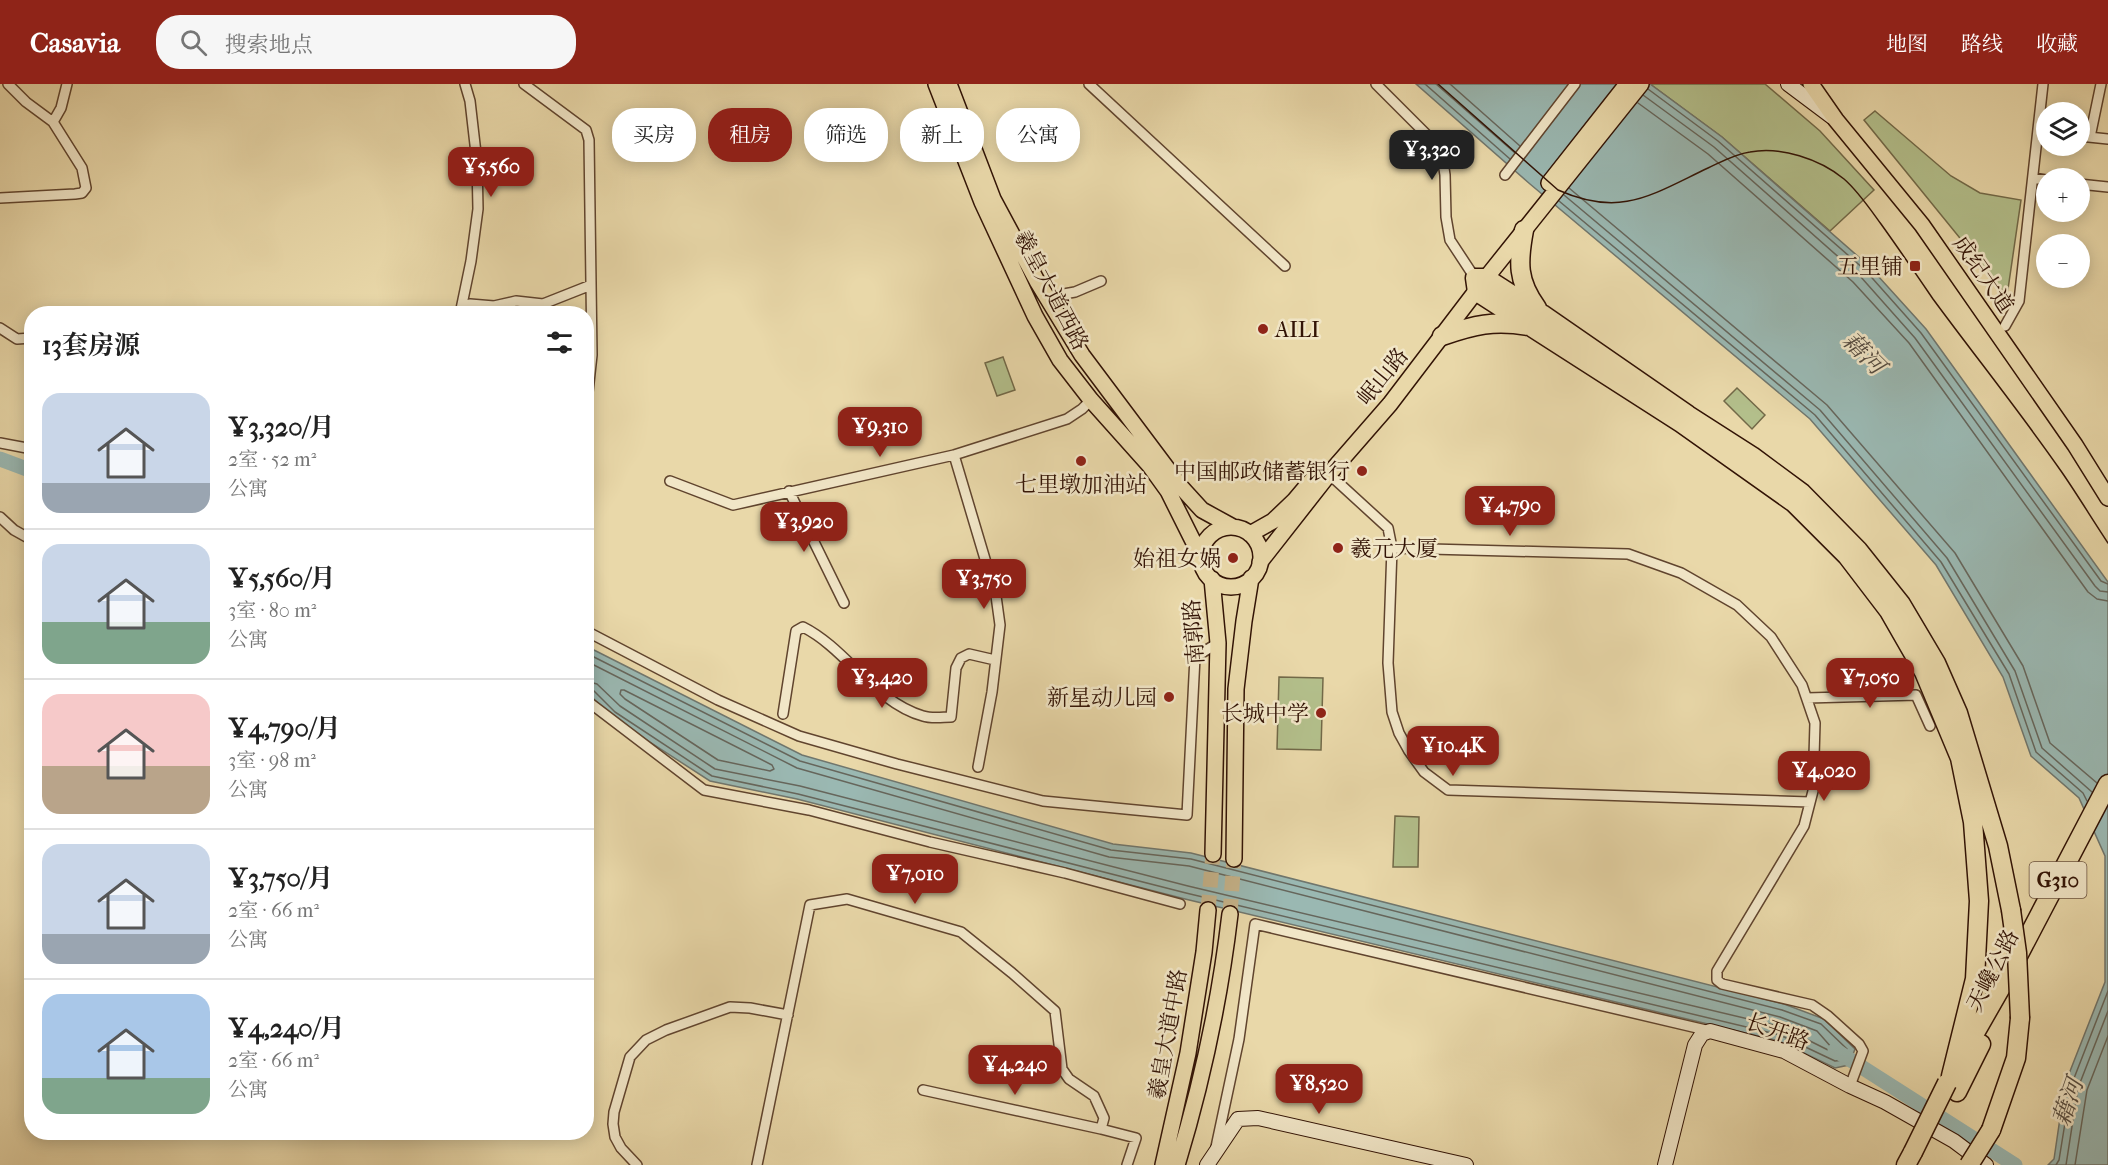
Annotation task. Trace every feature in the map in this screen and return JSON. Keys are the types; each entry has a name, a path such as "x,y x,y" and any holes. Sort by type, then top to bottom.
{"highway":[{"path":"1524,230 1520,253 1520,275 1538,321 1794,503 1847,556 1889,611 1924,672 1960,758 1972,822 1979,901 1975,979 1949,1080"},
{"path":"1479,283 1752,456 1802,493 1858,550 1901,604 1936,663 1958,714 1998,846 2017,953 2020,1018 2016,1058 1991,1130 1970,1165"},
{"path":"1442,336 1474,325 1538,321"},
{"name":"天巉公路","path":"1949,1080 2007,977 2108,783"},
{"name":"天巉公路","path":"1913,1161 2108,797"},
{"name":"G310","path":"1913,1161 1949,1080"}],"main road":[{"name":"羲皇大道西路","path":"936,84 982,202 1035,316 1060,360 1091,400 1150,466 1168,491 1201,557"},
{"name":"羲皇大道西路","path":"949,84 993,199 1082,355 1181,487 1202,510 1233,527"},
{"path":"1532,213 1627,84"},
{"path":"1532,213 1641,84"},
{"name":"成纪大道","path":"1817,88 1922,225 2075,445 2108,498"},
{"name":"成纪大道","path":"1837,115 1929,219 2005,327 2108,481"},
{"name":"岷山路","path":"1260,562 1279,541 1329,474 1390,404 1532,213"},
{"name":"岷山路","path":"1250,534 1273,521 1294,501 1524,230 1532,213"},
{"path":"1234,859 1236,689 1251,578 1260,562 1258,543 1250,534 1233,527 1221,528 1210,535 1203,545 1201,557 1204,570 1212,579 1229,586 1241,585 1251,578"},
{"name":"南郭路","path":"1212,579 1218,643 1213,854"},
{"name":"羲皇大道中路","path":"1163,1165 1188,1053 1204,952 1208,910"},
{"name":"羲皇大道中路","path":"1177,1165 1207,1056 1230,914"}],"street":[{"path":"0,198 82,193 86,188 82,168 53,122 26,102 8,84"},
{"path":"53,122 61,108 68,84"},
{"path":"462,306 478,209 473,122 465,84"},
{"path":"524,84 586,130 589,140 591,306"},
{"path":"1089,84 1285,266"},
{"path":"1376,84 1441,149 1450,240 1479,283"},
{"path":"1505,175 1575,84"},
{"path":"1788,84 1837,115"},
{"path":"1803,84 1817,88"},
{"path":"2043,84 2043,102"},
{"path":"2101,84 2090,137 2108,139"},
{"path":"2005,327 2019,301 2037,156"},
{"path":"2090,185 2108,187"},
{"path":"1047,297 1075,292 1101,281"},
{"path":"470,306 471,304 494,306 516,301 543,304 591,285"},
{"path":"0,328 17,339 24,339"},
{"path":"670,481 733,505 954,455 1066,419 1091,400"},
{"path":"0,443 24,448"},
{"path":"954,455 996,596 1000,625 978,767"},
{"path":"1329,474 1388,528 1392,548 1388,663 1392,712 1399,734 1424,772 1448,790 1810,802"},
{"path":"789,491 844,603"},
{"path":"0,517 24,536"},
{"path":"1392,548 1628,554 1681,573 1737,605 1771,637 1802,685 1815,723 1813,791 1804,826 1717,971 1717,980 1722,984 1812,1005 1828,1016 1859,1044 1863,1051 1852,1080"},
{"path":"783,714 796,631 802,627 818,637 898,705 925,717 951,717 956,668 961,657 969,654 995,660"},
{"path":"594,635 718,700 799,736 897,764 1043,801 1187,815 1195,657 1218,643"},
{"path":"1807,698 1916,695 1930,726"},
{"path":"594,706 704,790 809,810 930,842 1065,873 1180,904"},
{"path":"757,1165 810,905 847,899 961,932 1055,1011 1062,1069 1069,1079 1094,1096 1104,1118 1101,1129"},
{"path":"1215,1151 1239,1039 1255,924 1710,1031"},
{"path":"637,1165 621,1148 615,1137 613,1124 614,1112 630,1057 646,1040 666,1030 730,1007 788,1015"},
{"name":"长开路","path":"1665,1165 1695,1045 1702,1034 1710,1031 1784,1051 1852,1080 1885,1102 1954,1141 1986,1165"},
{"path":"923,1090 1136,1138 1127,1165"},
{"path":"1206,1165 1238,1119 1258,1118 1466,1165"}],"green space":[{"path":"1650,84 1765,84 1820,131 1874,190 1830,231 1722,137"},
{"path":"1875,111 1951,176 1980,193 2021,200 2007,296 1864,120"},
{"path":"1003,357 1015,390 997,396 985,363"},
{"path":"1737,388 1765,415 1752,429 1724,401"},
{"path":"1279,677 1323,678 1321,750 1277,749"},
{"path":"1395,816 1419,817 1418,867 1393,867"}],"water":[{"name":"藉河","path":"1416,84 1650,84 1722,137 1869,266 1926,329 2108,582 2108,1165 2048,1165 2054,1159 2065,1084 2105,982 2105,856 2079,798 2031,756 2003,677 1936,565 1810,419 1530,184"},
{"path":"594,650 802,755 1113,844 1191,853 1784,1004 1824,1019 1855,1049 1849,1065 1835,1068 1779,1041 1185,899 797,799 710,781 611,717 594,699"}],"waterway":[{"path":"0,459 24,468"},
{"path":"1835,1050 2015,1165"}],"tunnel":[{"path":"1208,910 1213,854"},
{"path":"1230,914 1234,859"}],"tram line":[{"path":"1438,84 1558,190 1580,198 1600,202 1635,200 1669,187 1734,156 1762,151 1799,156 1834,172 1844,179 1868,206 1933,299 2045,449 2108,543"}],"place":[{"name":"五里铺","path":"1915,266"},
{"name":"AILI","path":"1263,329"},
{"name":"七里墩加油站","path":"1081,461"},
{"name":"中国邮政储蓄银行","path":"1362,471"},
{"name":"羲元大厦","path":"1338,548"},
{"name":"始祖女娲","path":"1233,558"},
{"name":"新星动儿园","path":"1169,697"},
{"name":"长城中学","path":"1321,713"}]}
